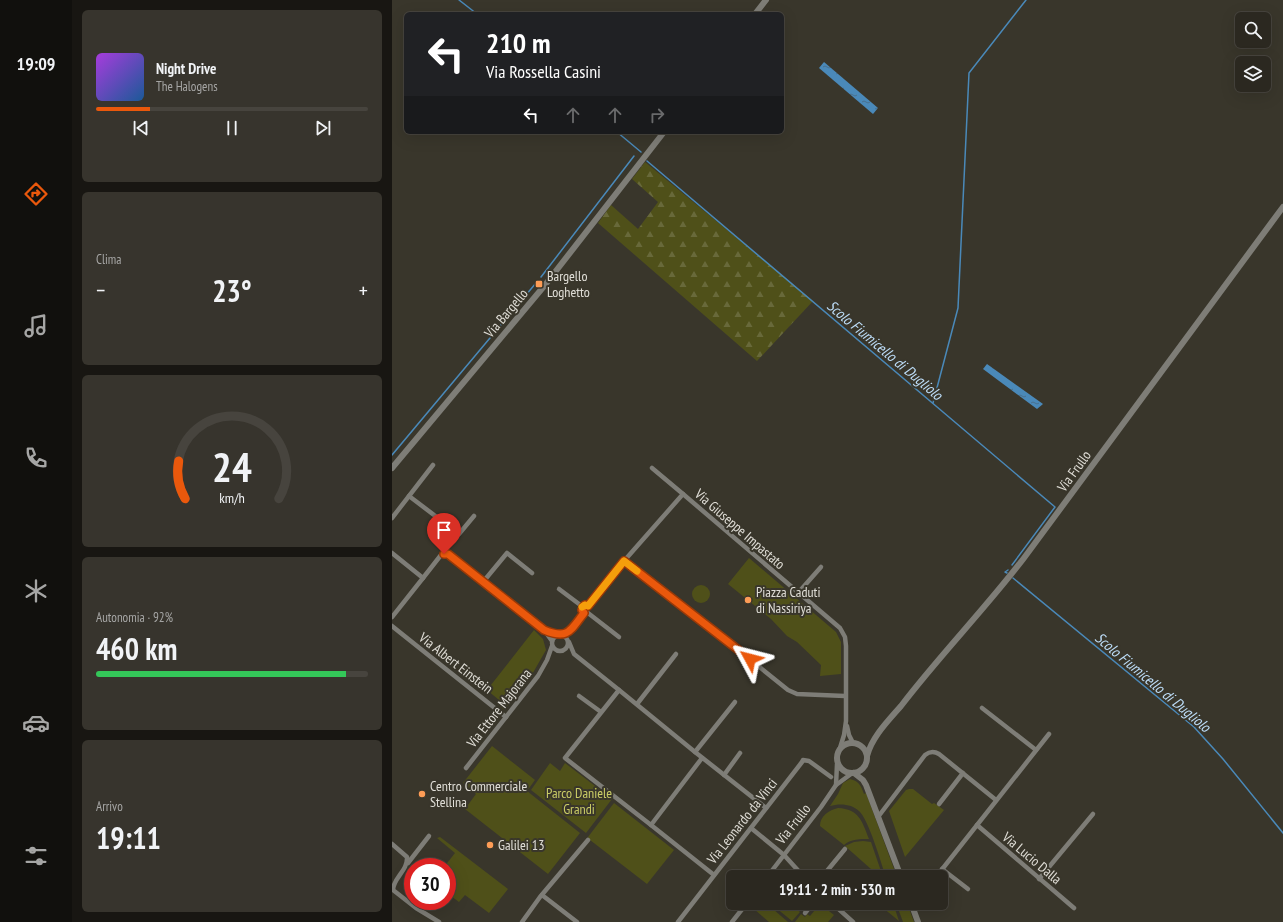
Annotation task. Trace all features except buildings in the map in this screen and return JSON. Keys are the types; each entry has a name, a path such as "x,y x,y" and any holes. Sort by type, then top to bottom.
{"street":[{"path":"757,12 766,0"},
{"name":"Via Bargello","path":"392,468 545,285 662,134"},
{"name":"Via Frullo","path":"867,756 873,740 1024,558 1283,207"},
{"path":"392,518 433,465"},
{"name":"Via Giuseppe Impastato","path":"652,468 840,628 845,637 846,646 846,721 849,735 856,744"},
{"name":"Via Giuseppe Impastato","path":"588,606 624,561 683,494"},
{"path":"409,496 459,534 474,516"},
{"path":"483,582 507,553 532,573"},
{"path":"392,554 423,578"},
{"path":"392,617 442,555 446,554 544,630 568,640 574,654"},
{"path":"624,561 788,690 797,694 845,696"},
{"path":"798,593 821,567"},
{"path":"559,589 583,607 582,610 619,637"},
{"path":"552,644 553,638 570,630 586,613 590,611 588,606 585,605 583,607"},
{"name":"Via Albert Einstein","path":"392,626 506,717"},
{"path":"544,630 555,650 574,654 766,808"},
{"path":"562,651 567,648 570,630"},
{"name":"Via Ettore Majorana","path":"466,768 538,676 547,660 552,644"},
{"name":"Via Ettore Majorana","path":"547,660 562,651"},
{"path":"637,704 676,654"},
{"path":"619,690 565,758 714,875"},
{"path":"579,696 601,712"},
{"path":"695,752 735,702"},
{"path":"982,708 1036,750"},
{"name":"Via Giuseppe Impastato","path":"840,748 846,721"},
{"path":"968,889 942,868 1049,734"},
{"path":"836,785 836,757 840,748 845,744 856,744 873,740"},
{"path":"856,744 863,748 867,756 865,766 866,785"},
{"path":"878,816 928,753 934,752 939,754 996,800"},
{"path":"724,775 740,753"},
{"path":"651,825 702,758"},
{"name":"Via Leonardo da Vinci","path":"678,922 803,760 809,761 831,777"},
{"path":"837,764 842,770 863,780 866,785 898,870"},
{"path":"836,785 865,766"},
{"path":"939,804 963,773"},
{"name":"Via Frullo","path":"772,870 826,801 836,785"},
{"path":"1039,879 1093,814"},
{"name":"Via Lucio Dalla","path":"977,826 1074,908"},
{"path":"751,828 784,855 798,870"},
{"path":"412,858 429,836"},
{"path":"522,922 542,895 588,840"},
{"path":"392,844 407,858"},
{"path":"828,870 845,849"},
{"path":"404,869 393,885 393,890 404,899"},
{"path":"542,895 577,922"},
{"path":"419,910 439,922"},
{"path":"734,921 742,910"},
{"path":"840,910 854,922"},
{"path":"914,911 918,922"}],"green space":[{"path":"645,162 813,301 757,361 598,223 611,205 638,229 658,202 632,179"},
{"path":"749,558 836,632 841,642 841,674 820,676 821,665 797,642 787,636 771,619 728,584"},
{"path":"697,585 705,585 710,590 708,601 705,603 697,603 692,598 692,590"},
{"path":"534,630 543,639 546,650 530,678 504,710 496,703 499,700 487,690"},
{"path":"492,746 535,780 527,791 580,833 548,874 465,809 476,794 463,783"},
{"name":"Parco Daniele Grandi","path":"550,763 560,771 565,763 612,799 586,833 531,790"},
{"path":"850,779 853,780 861,786 864,794 866,793 894,870 884,870 871,832 859,811 846,805 830,806 843,783"},
{"path":"913,789 932,804 934,803 944,810 905,857 889,811 906,790"},
{"path":"614,803 674,850 647,884 588,837"},
{"path":"838,808 851,811 859,817 869,839 852,840 844,845 820,826 823,816 831,810"},
{"path":"440,837 508,889 489,913 465,895 459,902 456,900 456,858 451,858 455,853 437,838"},
{"path":"854,842 871,842 881,870 872,870 845,846"},
{"path":"755,910 774,910 788,922 769,922"},
{"path":"779,910 798,910 800,912 792,921"},
{"path":"815,910 828,910 834,915 828,922 795,922 801,914 805,917 807,914 810,916"},
{"path":"886,910 895,910 899,921"},
{"path":"899,910 910,910 914,922 903,922"}],"water":[{"path":"824,62 878,108 873,114 819,68"},
{"path":"987,364 1043,404 1037,409 983,369"}],"waterway":[{"name":"Scolo Fiumicello di Dugliolo","path":"459,0 474,12"},
{"path":"933,403 958,308 969,73 1026,0"},
{"name":"Scolo Fiumicello di Dugliolo","path":"619,134 641,152"},
{"path":"541,277 634,156"},
{"name":"Scolo Fiumicello di Dugliolo","path":"647,161 1055,507 1012,565"},
{"path":"500,326 536,283"},
{"path":"392,455 495,332"},
{"name":"Scolo Fiumicello di Dugliolo","path":"1007,573 1005,572 1008,570"},
{"name":"Scolo Fiumicello di Dugliolo","path":"1013,578 1194,727 1223,759 1283,833"}],"slow traffic":[{"path":"582,607 585,605 588,606 624,561 637,571"}],"place":[{"name":"Bargello Loghetto","path":"539,284"},
{"name":"Piazza Caduti di Nassiriya","path":"748,600"},
{"name":"Centro Commerciale Stellina","path":"422,794"},
{"name":"Galilei 13","path":"490,845"}],"route":[{"path":"444,554 448,554 544,630 557,635 566,634 570,630 584,613 582,610 583,607 585,605 588,606 624,561 750,659"}]}
